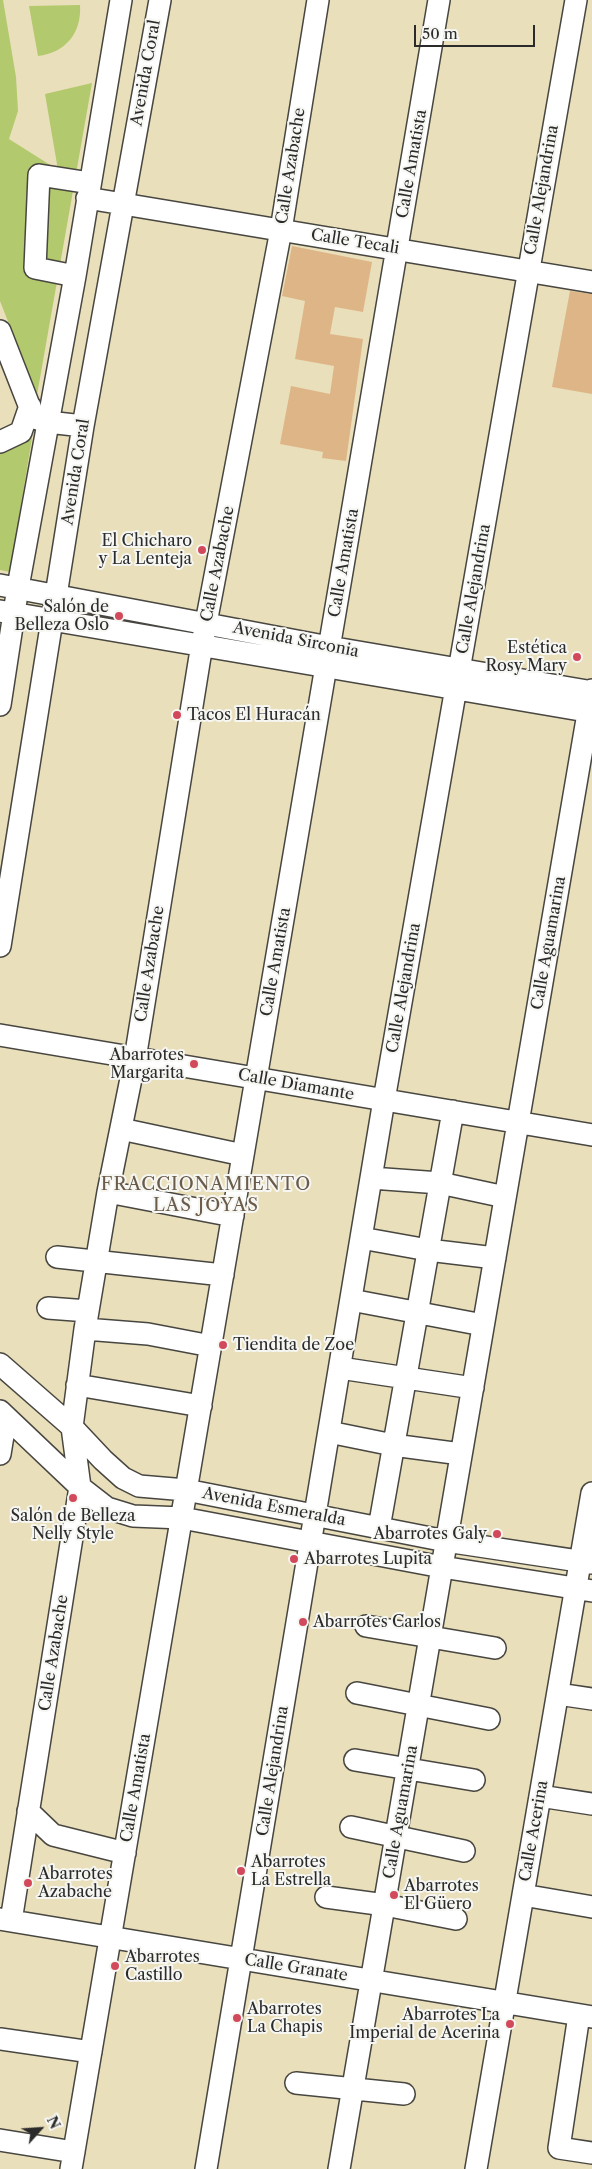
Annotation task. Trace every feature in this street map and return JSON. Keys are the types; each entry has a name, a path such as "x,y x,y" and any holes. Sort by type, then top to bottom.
{"street":[{"path":"0,705 9,586 48,422 75,276 121,0"},
{"name":"Avenida Coral","path":"0,946 83,426 160,0"},
{"name":"Calle Azabache","path":"5,1920 28,1811 80,1487 72,1427 87,1320 108,1192 135,1059 202,644 281,230 318,0"},
{"name":"Calle Amatista","path":"73,2160 440,0"},
{"name":"Calle Alejandrina","path":"206,2169 384,1100 576,0"},
{"name":"Calle Tecali","path":"75,276 35,268 38,175 89,190 123,204 592,282"},
{"path":"0,331 34,418 48,422 83,426"},
{"path":"0,442 21,432 30,406"},
{"name":"Avenida Sirconia","path":"9,586 207,623 328,656"},
{"name":"Avenida Sirconia","path":"7,612 202,644 328,656 591,699"},
{"name":"Calle Aguamarina","path":"339,2169 591,699"},
{"name":"Calle Diamante","path":"0,1035 592,1135"},
{"path":"379,1528 453,1111"},
{"path":"122,1129 243,1155"},
{"path":"371,1178 440,1183 505,1197"},
{"path":"108,1192 233,1216"},
{"path":"361,1238 428,1250 495,1258"},
{"path":"57,1257 223,1275"},
{"path":"351,1300 483,1326"},
{"path":"48,1308 87,1320 211,1346"},
{"name":"Avenida Esmeralda","path":"0,1364 72,1427 123,1478 139,1486 186,1490 446,1541 586,1562"},
{"path":"340,1368 473,1388"},
{"path":"77,1385 201,1406"},
{"path":"0,1454 3,1414"},
{"name":"Avenida Esmeralda","path":"3,1414 80,1487 107,1508 133,1516 182,1518 442,1567 584,1589"},
{"path":"329,1432 394,1445 461,1454"},
{"name":"Calle Acerina","path":"476,2169 558,1694 584,1589 592,1493"},
{"path":"366,1626 494,1648"},
{"path":"357,1693 488,1719"},
{"path":"558,1694 592,1699"},
{"path":"355,1760 474,1780"},
{"path":"540,1796 592,1804"},
{"path":"28,1811 53,1835 125,1853"},
{"path":"351,1827 464,1851"},
{"path":"523,1895 592,1907"},
{"path":"326,1897 385,1905 456,1919"},
{"name":"Calle Granate","path":"5,1920 586,2016"},
{"path":"586,2016 560,2148 592,2153"},
{"path":"0,2039 91,2052"},
{"path":"296,2083 404,2094"},
{"path":"0,2140 73,2160"}],"green space":[{"path":"0,0 3,0 16,77 18,111 9,139 58,170 45,94 92,83 37,395 0,301"},
{"path":"80,5 78,24 70,40 56,51 38,56 29,6"},
{"path":"32,438 10,572 0,570 0,452"}],"building":[{"path":"292,246 372,262 363,312 335,307 330,334 363,339 346,461 322,458 323,452 280,444 291,386 330,394 334,366 295,359 305,301 282,296"},
{"path":"570,291 592,294 592,394 552,387"}],"place":[{"name":"El Chicharo y La Lenteja","path":"202,550"},
{"name":"Salón de Belleza Oslo","path":"119,616"},
{"name":"Estética Rosy Mary","path":"577,657"},
{"name":"Tacos El Huracán","path":"177,715"},
{"name":"Abarrotes Margarita","path":"194,1064"},
{"name":"Tiendita de Zoe","path":"223,1345"},
{"name":"Salón de Belleza Nelly Style","path":"73,1498"},
{"name":"Abarrotes Galy","path":"497,1534"},
{"name":"Abarrotes Lupita","path":"294,1559"},
{"name":"Abarrotes Carlos","path":"303,1622"},
{"name":"Abarrotes La Estrella","path":"241,1871"},
{"name":"Abarrotes Azabache","path":"28,1883"},
{"name":"Abarrotes El Güero","path":"394,1895"},
{"name":"Abarrotes Castillo","path":"115,1966"},
{"name":"Abarrotes La Chapis","path":"237,2018"},
{"name":"Abarrotes La Imperial de Acerina","path":"510,2024"}],"district":[{"name":"FRACCIONAMIENTO LAS JOYAS","path":"206,1195"}]}
